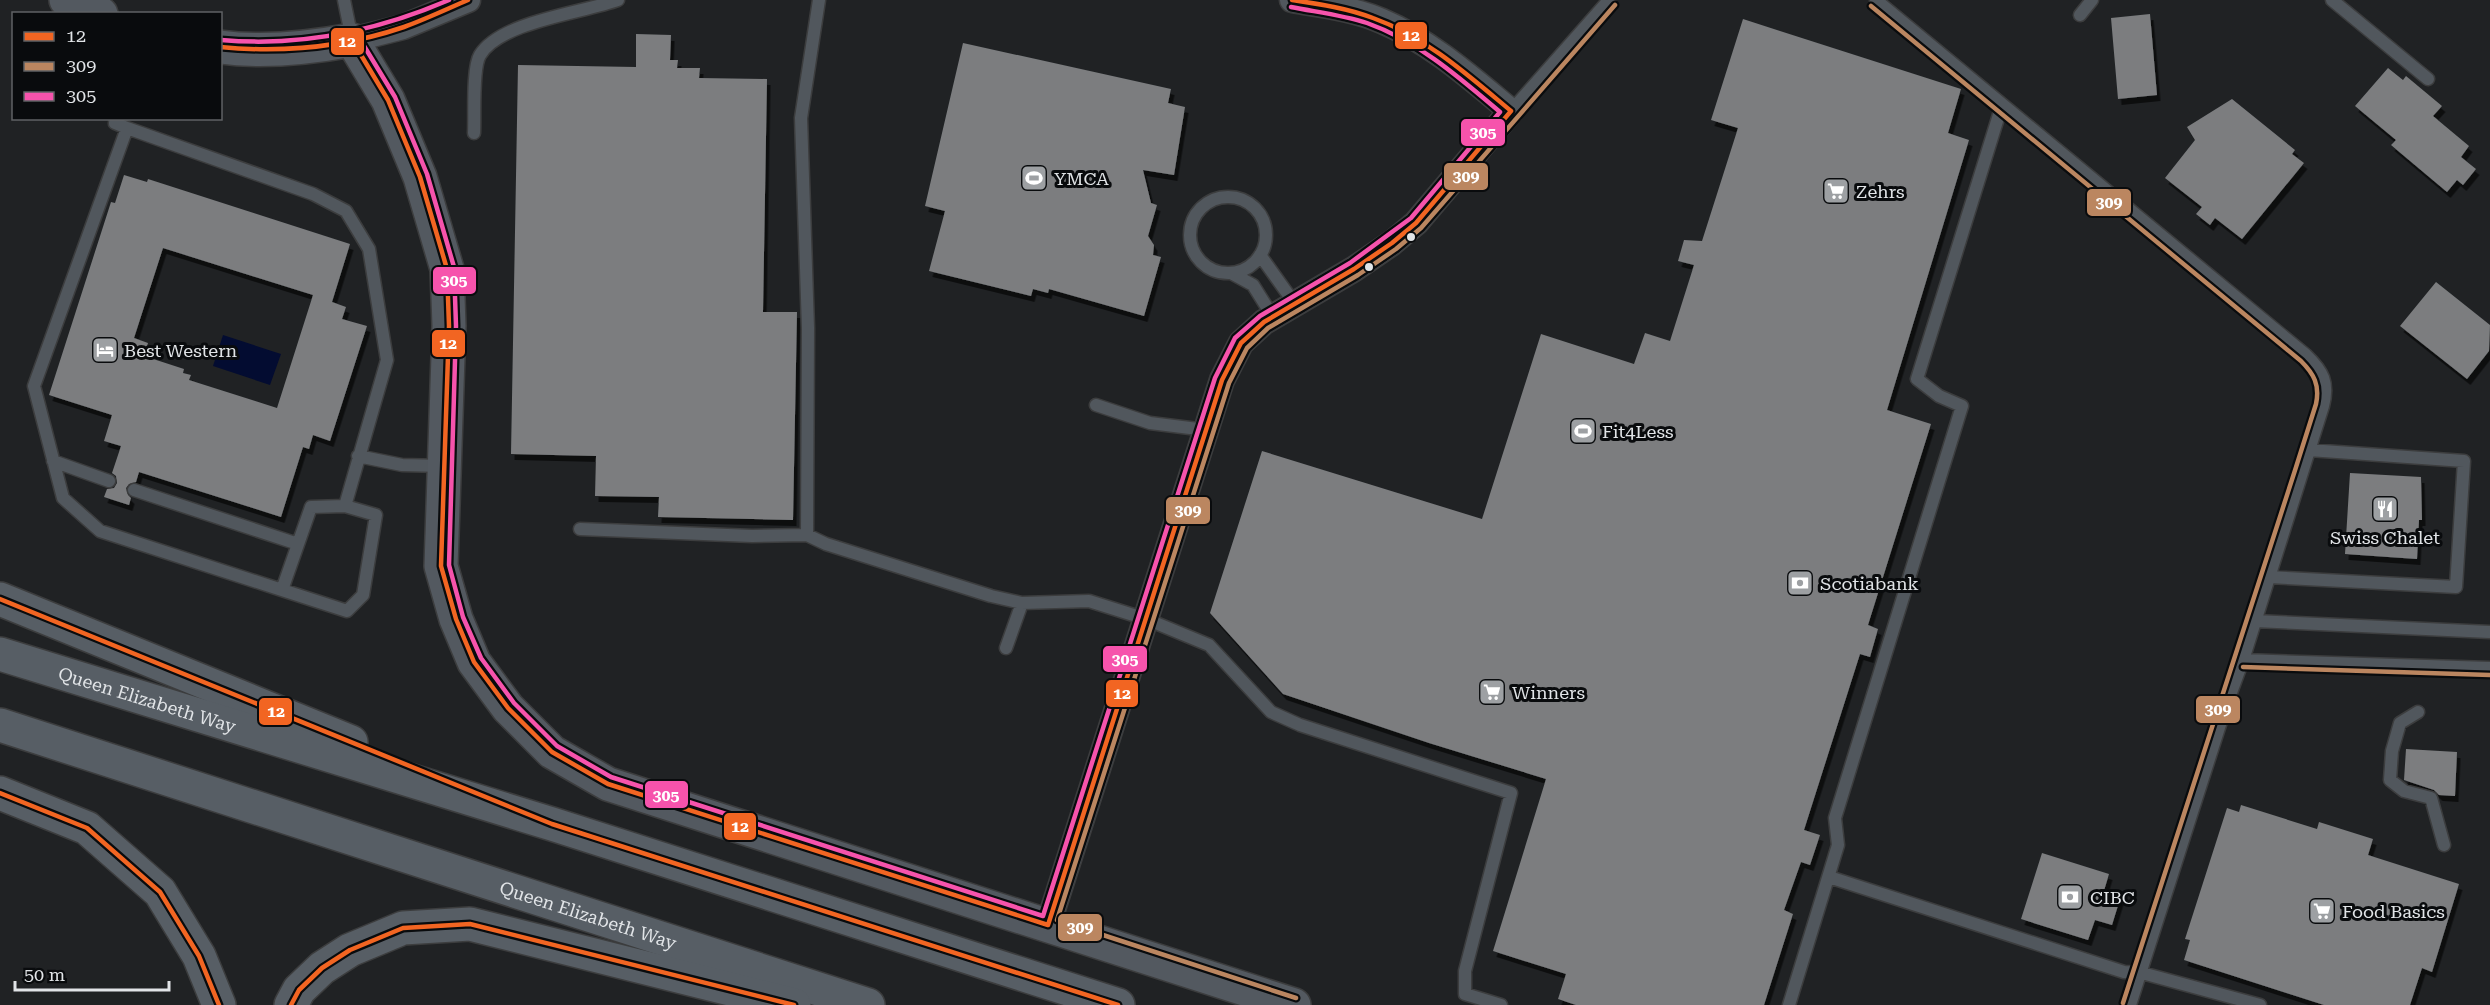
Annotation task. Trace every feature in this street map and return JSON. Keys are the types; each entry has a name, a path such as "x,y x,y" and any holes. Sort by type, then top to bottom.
{"highway":[{"path":"0,599 552,824"},
{"name":"Queen Elizabeth Way","path":"0,654 552,824 1118,1005"},
{"name":"Queen Elizabeth Way","path":"0,725 868,1005"},
{"path":"0,793 87,828 160,892 199,956 219,1005"},
{"path":"291,1005 299,990 322,968 350,950 403,928 470,924 795,1005"}],"street":[{"path":"66,0 96,12"},
{"path":"222,47 237,50 309,48 352,40 403,27 468,0"},
{"path":"1048,925 1206,430 1226,370 1241,343 1273,317 1392,243 1416,223 1511,111 1421,40 1355,6 1292,0"},
{"path":"352,40 388,100 420,177 447,269 449,326 441,566 456,619 474,662 508,708 552,752 608,784 1294,1005"}],"lane":[{"path":"344,0 352,40"},
{"path":"474,133 475,80 479,56 487,48 505,35 543,19 623,0"},
{"path":"807,535 808,328 801,118 819,0"},
{"path":"1511,111 1609,0"},
{"path":"1876,0 2319,367 2325,379 2326,393 2256,621 2225,709 2130,1005"},
{"path":"2080,15 2092,0"},
{"path":"2332,0 2428,79"},
{"path":"1789,1005 1838,845 1834,818 1962,406 1939,396 1917,379 2002,105"},
{"path":"116,120 115,123 127,128 313,194 346,211 369,249 387,360 345,506"},
{"path":"127,128 34,386 63,498 100,531 282,590 347,611 363,595 376,515 345,506 311,507 282,590"},
{"path":"1235,197 1255,207 1262,216 1266,236 1260,255 1243,270 1231,273 1218,272 1207,267 1192,249 1191,226 1195,215 1213,200 1235,197"},
{"path":"1260,255 1295,304"},
{"path":"1231,273 1253,285 1273,317"},
{"path":"1096,405 1150,423 1206,430"},
{"path":"2269,577 2456,587 2464,461 2309,450"},
{"path":"358,456 402,465 443,466"},
{"path":"53,461 109,481"},
{"path":"134,490 298,544"},
{"path":"580,529 753,536 807,535 826,544 1022,603 1089,601 1146,619 1209,645 1271,712 1300,725 1511,793 1465,971 1466,994 1501,1005"},
{"path":"1006,648 1022,603"},
{"path":"2256,621 2490,632"},
{"path":"2243,660 2490,668"},
{"path":"2418,712 2400,723 2392,751 2390,780 2404,791 2432,798 2444,845"},
{"path":"1830,877 2124,972 2142,973 2260,1005"}],"water":[{"path":"223,335 281,354 270,385 213,366"}],"building":[{"path":"2150,14 2157,95 2118,99 2111,18"},
{"path":"1743,19 1961,89 1948,133 1969,140 1887,410 1931,424 1868,625 1878,629 1870,657 1860,654 1804,830 1820,835 1810,865 1801,862 1784,910 1793,914 1764,1005 1576,1005 1558,999 1566,974 1493,951 1546,779 1283,694 1210,613 1262,451 1482,519 1541,334 1634,364 1645,333 1670,341 1694,265 1678,261 1684,240 1702,241 1738,128 1711,120"},
{"path":"636,34 671,35 670,60 678,60 677,68 700,68 699,78 767,79 763,312 797,312 793,520 658,517 659,497 595,496 596,456 511,454 518,65 636,67"},
{"name":"YMCA","path":"963,43 1171,89 1168,103 1185,107 1174,175 1143,170 1151,203 1157,205 1148,236 1154,245 1153,255 1161,257 1144,316 1049,289 1048,293 1033,289 1031,296 929,271 945,211 925,206"},
{"path":"2388,68 2403,80 2406,76 2442,106 2433,116 2469,146 2461,157 2476,169 2463,185 2457,180 2447,192 2391,145 2396,140 2355,106"},
{"path":"2232,99 2295,150 2292,154 2304,163 2242,239 2215,218 2210,225 2196,214 2202,207 2165,178 2195,140 2187,127"},
{"name":"Best Western","path":"124,175 147,182 148,179 350,244 332,302 346,307 342,319 367,326 330,441 313,435 309,449 303,447 281,517 139,472 136,482 129,484 126,488 131,498 129,505 104,497 107,489 114,488 117,483 116,476 112,473 121,446 104,441 112,415 49,395 111,202 115,203","holes":["163,248 313,295 277,408 189,380 191,375 183,373 184,369 144,356 148,343 134,338"]},
{"path":"2436,282 2490,325 2489,351 2467,379 2400,326"},
{"name":"Swiss Chalet","path":"2350,473 2421,477 2422,520 2419,520 2417,559 2345,554"},
{"path":"2406,749 2457,752 2455,796 2439,795 2434,790 2404,780"},
{"name":"Food Basics","path":"2241,805 2317,829 2319,822 2373,839 2368,855 2459,884 2432,972 2422,968 2410,1005 2324,1005 2184,960 2190,940 2185,939 2227,808 2239,812"},
{"name":"CIBC","path":"2042,853 2109,874 2103,894 2120,899 2112,925 2095,920 2088,940 2021,919"}],"transit line":[{"name":"305","path":"222,40 280,41 337,35 393,21 449,0"},
{"name":"12","path":"222,47 290,49 336,44 404,27 468,0"},
{"name":"12","path":"1292,0 1353,12 1392,26 1446,58 1511,111"},
{"name":"309","path":"1296,998 1057,920 1229,383 1247,348 1268,328 1358,275 1396,249 1421,228 1615,5"},
{"name":"309","path":"1871,6 2301,361 2313,375 2316,385 2316,404 2123,1003"},
{"name":"305","path":"358,36 395,97 427,174 454,267 456,326 449,565 463,617 481,658 514,703 557,746 611,777 1043,916 1215,378 1235,338 1260,316 1350,263 1411,218 1500,112 1470,86 1404,40 1367,23 1291,7"},
{"name":"12","path":"352,40 388,100 420,177 447,269 449,326 441,566 456,619 474,662 508,708 552,752 608,784 1048,925"},
{"name":"12","path":"1048,925 1222,380 1241,343 1264,322 1354,269 1416,223 1511,111"},
{"name":"12","path":"0,599 552,824 1118,1005"},
{"name":"309","path":"2243,667 2490,675"},
{"name":"12","path":"0,793 87,828 160,892 199,956 219,1005"},
{"name":"12","path":"291,1005 299,990 322,968 350,950 403,928 470,924 794,1005"}],"place":[{"name":"YMCA","path":"1034,178"},
{"name":"Zehrs","path":"1836,191"},
{"name":"Best Western","path":"105,350"},
{"name":"Fit4Less","path":"1583,431"},
{"name":"Swiss Chalet","path":"2385,509"},
{"name":"Scotiabank","path":"1800,583"},
{"name":"Winners","path":"1492,692"},
{"name":"CIBC","path":"2070,897"},
{"name":"Food Basics","path":"2322,911"}]}
